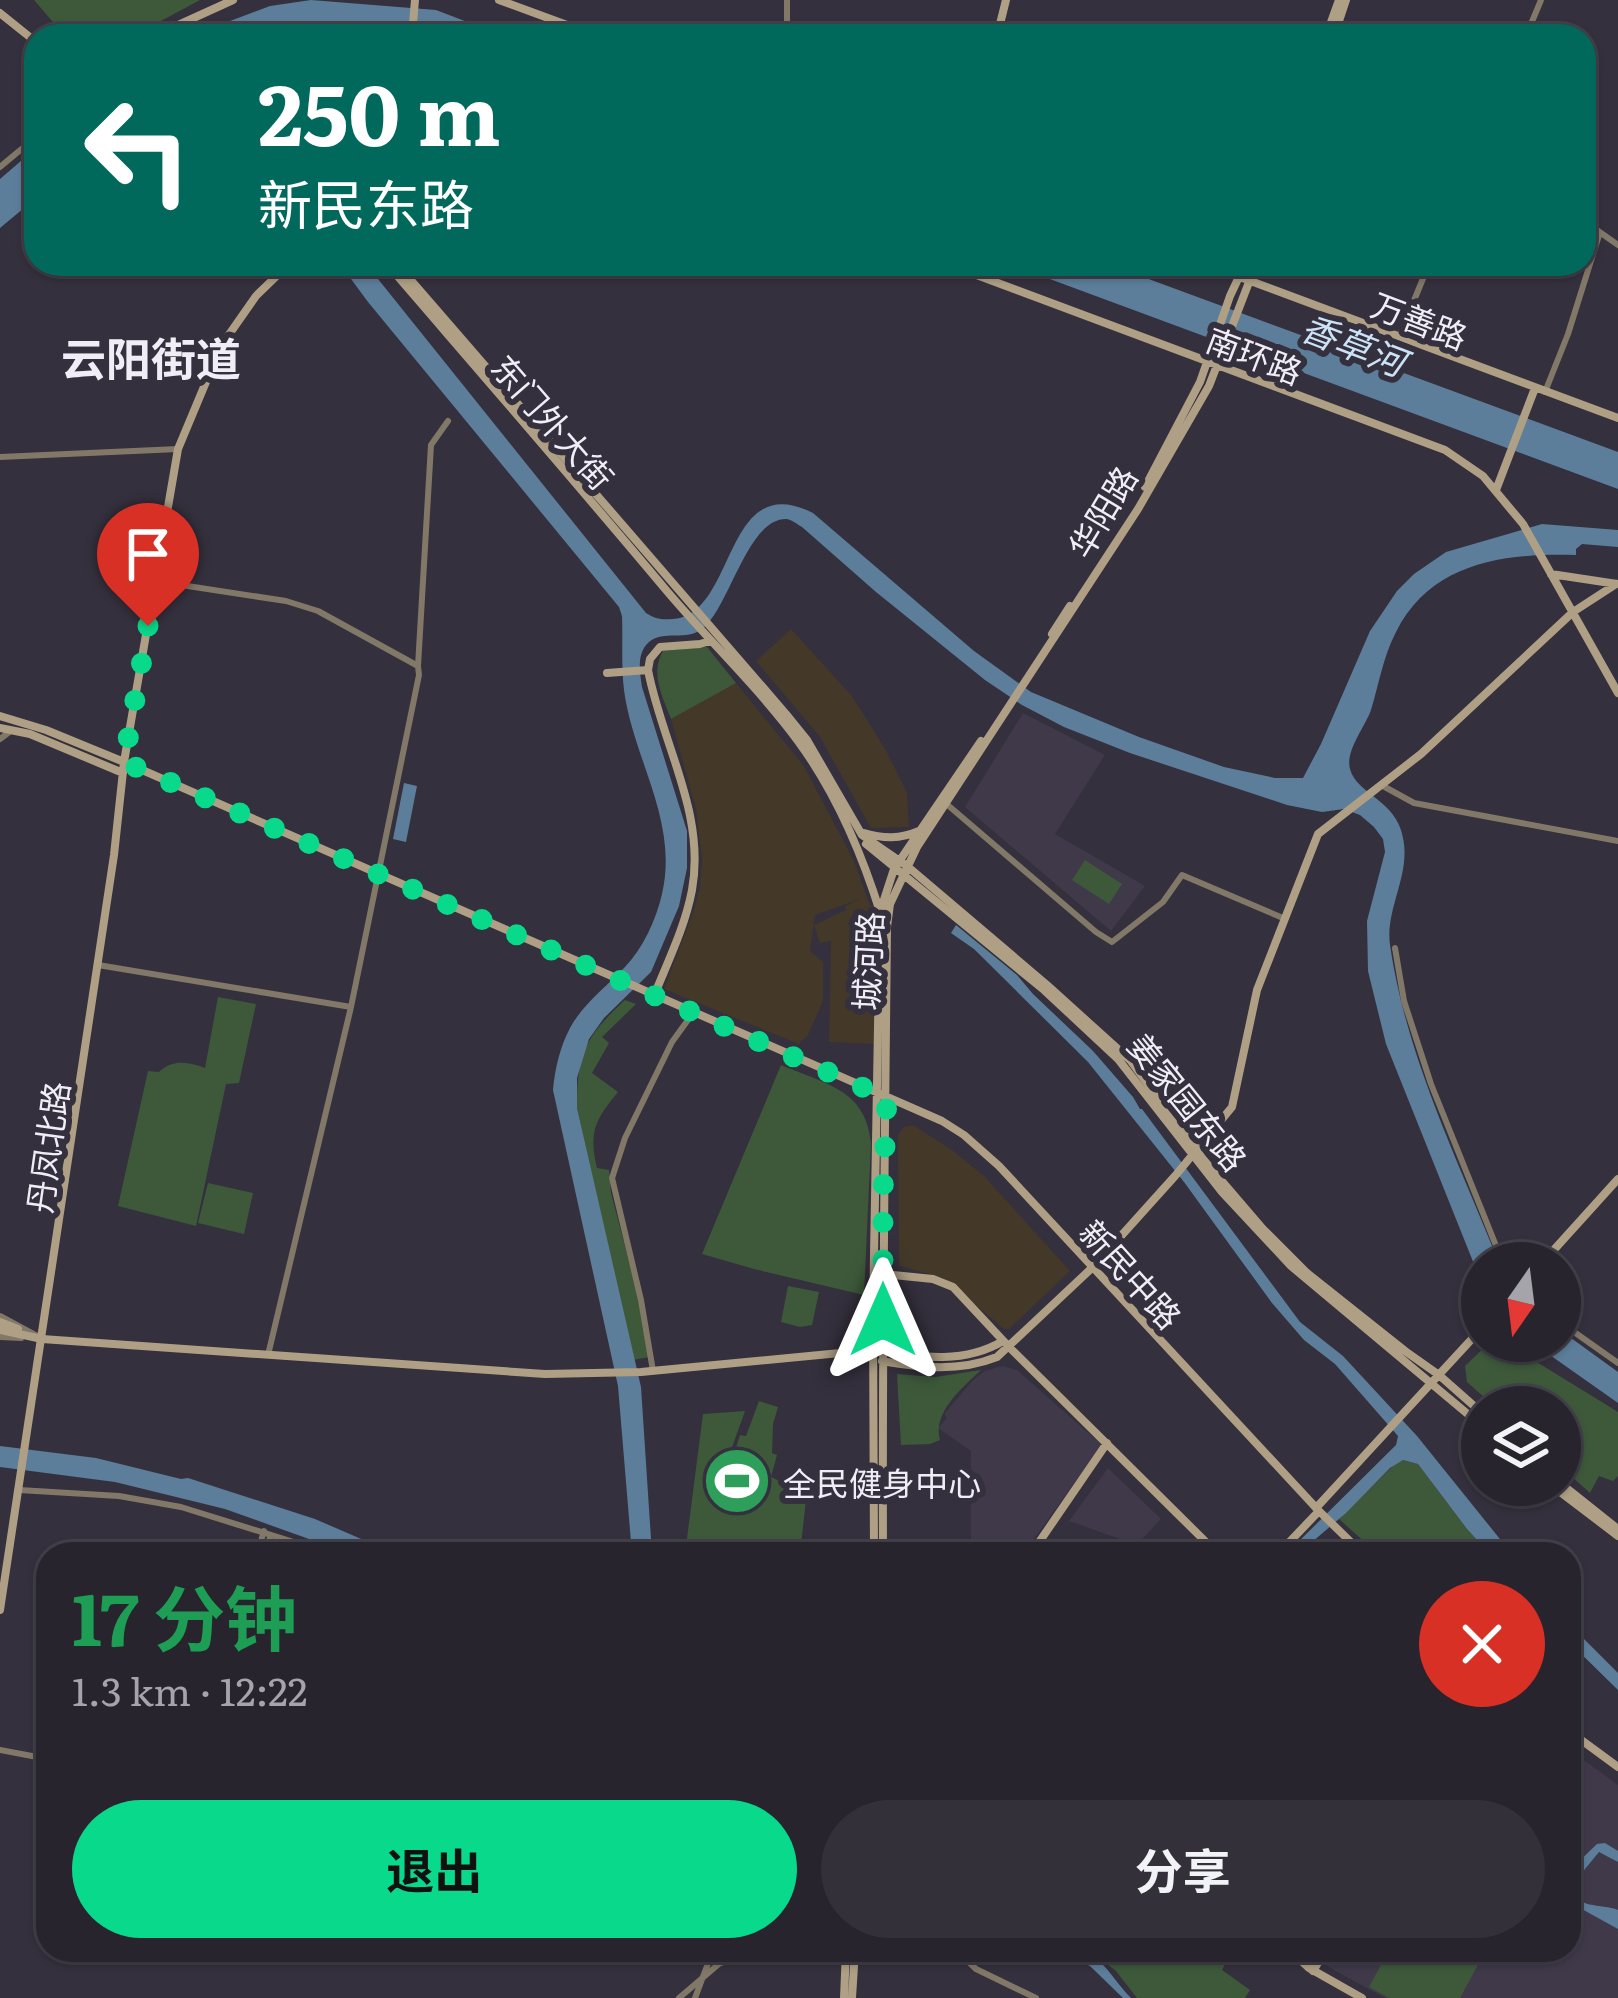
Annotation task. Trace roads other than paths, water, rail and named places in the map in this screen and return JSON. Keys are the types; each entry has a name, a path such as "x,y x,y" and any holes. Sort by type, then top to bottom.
{"main road":[{"path":"180,24 233,0"},
{"path":"499,0 564,24"},
{"path":"0,13 24,33"},
{"name":"丹凤北路","path":"0,1610 115,855 124,768 178,449 221,346 256,296 277,276"},
{"name":"东门外大街","path":"397,276 686,608"},
{"name":"东门外大街","path":"407,276 686,608"},
{"name":"南环路","path":"979,276 1445,450 1496,490 1523,524 1551,574"},
{"name":"万善路","path":"1237,276 1618,418"},
{"path":"900,868 1138,509 1219,366 1244,300 1247,276"},
{"name":"华阳路","path":"1026,679 1139,498 1200,382 1230,296 1245,279"},
{"path":"1496,490 1526,411 1540,390"},
{"path":"1551,574 1617,584"},
{"path":"1551,574 1618,693"},
{"path":"882,1360 932,1369 997,1357 1094,1266 1232,1107 1257,990 1318,834 1383,786 1573,612 1617,584"},
{"path":"686,608 806,740 856,832 900,868"},
{"path":"650,994 685,917 695,866 686,797 647,670 660,647 700,644 709,635"},
{"path":"607,674 647,670"},
{"path":"0,716 46,730 124,768"},
{"path":"0,734 12,730 30,734 124,768"},
{"name":"新民中路","path":"124,768 942,1121 999,1166 1351,1542"},
{"path":"900,868 920,830 943,802"},
{"path":"856,832 888,838 920,830"},
{"name":"城河路","path":"856,832 880,913 878,1542"},
{"name":"城河路","path":"880,913 900,868"},
{"name":"城河路","path":"878,1542 882,1360 877,1350 883,1274 887,927 900,868"},
{"name":"姜家园东路","path":"900,868 1047,985 1130,1060 1192,1156 1307,1273 1436,1379"},
{"path":"1561,1242 1618,1179"},
{"path":"883,1274 933,1279 952,1287 1206,1542"},
{"path":"0,1326 42,1339 545,1374 641,1372 877,1350 940,1358 1006,1345"},
{"path":"1289,1542 1461,1351"},
{"path":"1436,1379 1461,1397"},
{"path":"1436,1379 1461,1405"},
{"path":"1039,1542 1107,1443"},
{"path":"1581,1504 1618,1533"},
{"path":"1581,1740 1618,1767"},
{"path":"848,1998 850,1962"},
{"path":"1303,1962 1362,1998"},
{"path":"1313,1971 1319,1962"}],"street":[{"path":"0,166 24,147"},
{"path":"1596,229 1618,245"},
{"path":"1596,245 1600,232"},
{"path":"1399,337 1424,276"},
{"path":"1540,390 1568,334 1586,276"},
{"path":"268,1355 351,1007 419,675 431,445 448,421"},
{"path":"0,457 178,449"},
{"path":"155,581 318,611 418,666"},
{"path":"1383,786 1414,802 1618,841"},
{"path":"943,802 1112,942 1163,902 1182,875 1283,918"},
{"path":"1394,948 1404,1000 1431,1084 1495,1242"},
{"path":"98,964 351,1007"},
{"path":"653,1371 612,1178 672,1042 693,1013"},
{"path":"1581,1337 1618,1363"},
{"path":"19,1490 119,1496 181,1507 297,1542"},
{"path":"265,1542 268,1532"},
{"path":"0,1750 36,1757"},
{"path":"695,1998 709,1962"},
{"path":"679,1998 726,1962"},
{"path":"969,1962 1036,1998"}],"water":[{"path":"311,0 436,10 473,24 222,24 270,6"},
{"path":"24,158 24,208 0,228 0,179"},
{"path":"349,276 376,276 649,615 673,619 694,611 709,594 746,525 762,510 784,504 813,513 974,651 1031,692 1224,767 1275,778 1303,778 1370,631 1414,574 1446,552 1542,524 1618,530 1618,547 1582,544 1576,555 1497,560 1472,566 1429,590 1396,632 1371,710 1350,755 1354,778 1393,814 1403,838 1404,865 1389,932 1398,986 1421,1067 1490,1242 1465,1242 1386,1044 1368,971 1367,921 1385,852 1374,827 1344,809 1322,812 1287,805 1064,727 985,680 802,527 788,519 772,523 750,548 702,629 655,638 642,652 642,687 687,831 687,868 679,906 651,972 589,1039 577,1078 577,1108 641,1387 651,1542 631,1542 618,1386 553,1090 558,1058 570,1028 638,951 652,924 666,867 660,816 624,690 619,607"},
{"path":"1041,276 1141,276 1618,452 1618,489"},
{"path":"404,783 417,786 406,842 393,839"},
{"path":"956,925 1017,975 1093,1051 1133,1097 1300,1322 1343,1356 1417,1436 1461,1491 1461,1506 1473,1506 1502,1542 1479,1542 1418,1464 1403,1460 1312,1542 1298,1542 1396,1445 1398,1436 1335,1364 1304,1340 1272,1303 1088,1062 974,949 951,933"},
{"path":"1581,1345 1618,1372 1618,1403 1560,1362 1581,1362"},
{"path":"0,1446 96,1458 188,1478 315,1519 368,1542 317,1542 225,1509 115,1482 0,1467"},
{"path":"1581,1636 1618,1673 1618,1690 1581,1654"},
{"path":"1597,1844 1618,1851 1618,1862 1599,1852 1581,1874 1581,1859"},
{"path":"1581,1901 1618,1910 1618,1929 1581,1909"},
{"path":"1082,1962 1099,1962 1131,1998 1123,1998"}],"place":[{"name":"全民健身中心","path":"737,1481"}],"district":[{"name":"云阳街道","path":"151,356"}],"water label":[{"name":"香草河","path":"1354,343"}]}
